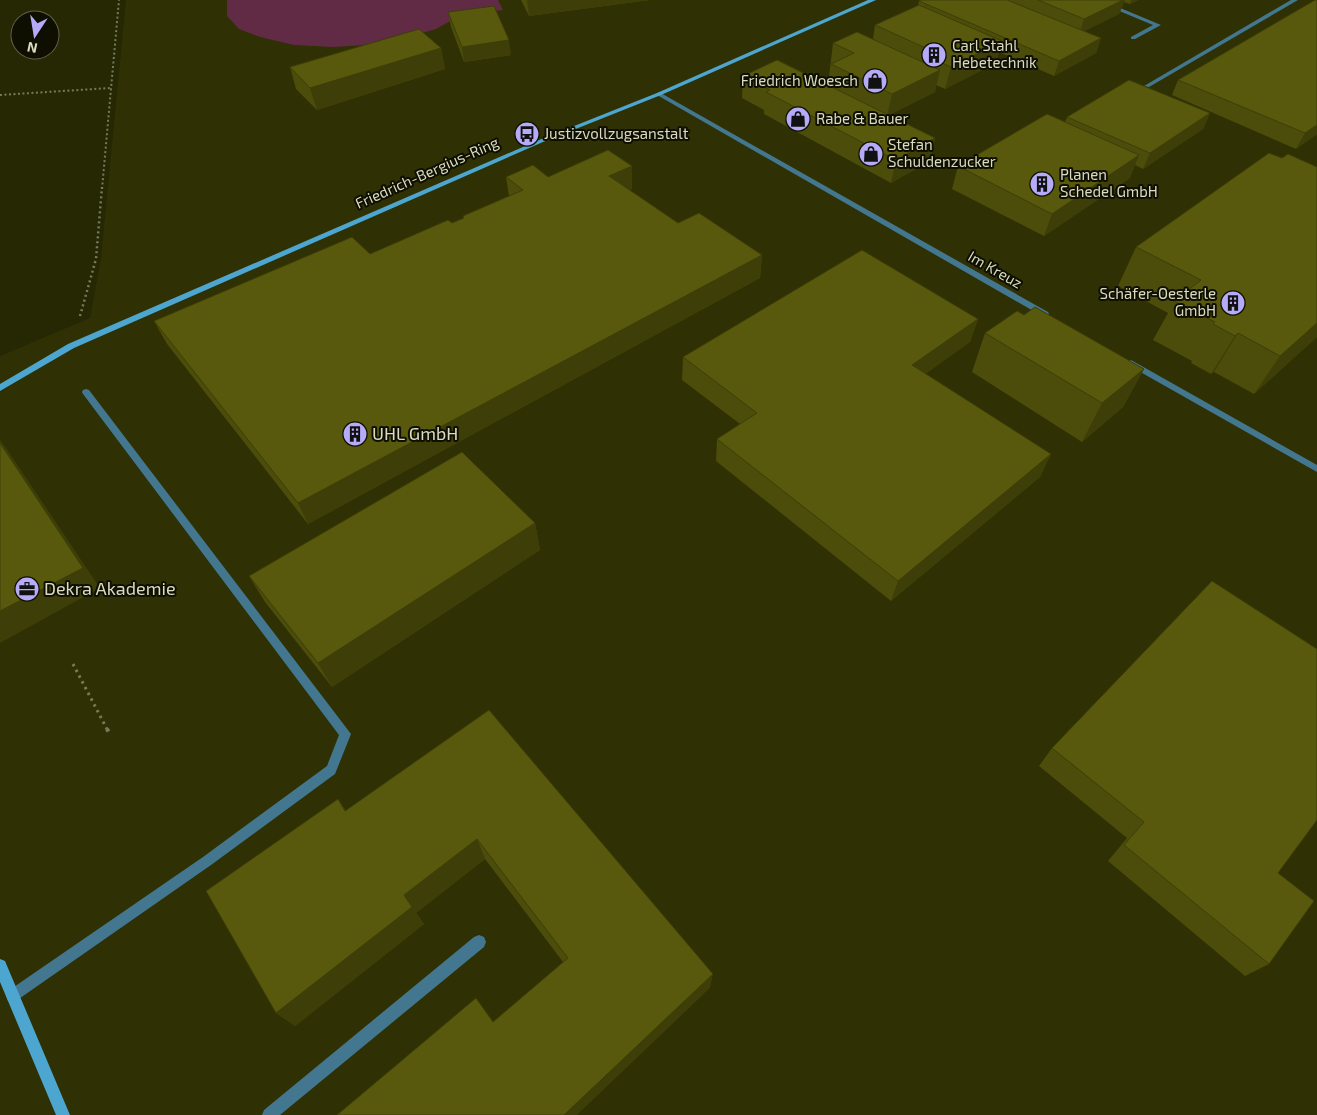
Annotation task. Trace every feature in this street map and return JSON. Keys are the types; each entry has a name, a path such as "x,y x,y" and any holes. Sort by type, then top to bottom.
{"street":[{"name":"Friedrich-Bergius-Ring","path":"0,388 71,346 532,145 659,94 873,0"},
{"path":"1096,0 1158,25 1133,38"},
{"path":"1147,86 1295,0"},
{"name":"Im Kreuz","path":"659,94 1049,316"},
{"path":"1126,361 1317,469"},
{"path":"13,996 207,861 331,770 344,734 86,392"},
{"path":"269,1115 479,942"},
{"path":"0,966 62,1115"}],"path":[{"path":"71,346 96,259 119,0"},
{"path":"0,95 110,88"},
{"path":"72,664 111,736"}],"shaded area":[{"path":"126,0 1317,0 1317,1115 0,1115 0,356 90,318 101,258"},
{"path":"227,0 498,0 503,10 461,15 436,29 401,39 367,45 333,47 294,45 260,37 239,29 227,16"}],"building":[{"path":"1007,0 1101,38 1059,61 919,1"},
{"path":"1038,0 1123,0 1084,19"},
{"path":"1317,0 1317,125 1305,133 1178,80"},
{"path":"919,5 1002,41 951,67 920,53 928,49 875,25"},
{"path":"494,6 509,40 462,47 448,12"},
{"path":"419,29 441,48 310,88 290,67"},
{"path":"857,32 940,70 892,94 831,64 854,53 833,43"},
{"path":"777,60 935,138 896,160 766,92 770,90 743,76"},
{"path":"1129,80 1210,113 1150,153 1067,117"},
{"name":"Planen Schedel GmbH","path":"1047,114 1139,155 1052,214 958,166"},
{"name":"UHL GmbH","path":"608,150 632,166 609,176 678,223 699,213 762,255 298,503 154,321 352,237 370,254 448,220 452,223 464,218 463,216 523,190 506,177 533,165 548,177"},
{"name":"Schäfer-Oesterle GmbH","path":"1269,153 1282,158 1288,154 1317,167 1317,323 1280,356 1238,333 1235,336 1213,324 1215,322 1174,301 1201,280 1136,247"},
{"path":"862,250 978,319 912,365 1051,454 898,581 717,439 757,413 683,357"},
{"path":"1035,307 1144,369 1102,403 985,333 1017,311 1024,315"},
{"path":"0,443 83,568 0,611"},
{"path":"462,452 535,523 318,663 249,576"},
{"path":"1212,581 1317,649 1317,820 1278,873 1314,901 1269,964 1124,845 1144,822 1052,748"},
{"path":"489,710 713,974 564,1115 337,1115 476,998 493,1022 568,958 477,839 404,895 412,907 276,1013 206,891 338,799 345,811"}],"place":[{"name":"Carl Stahl Hebetechnik","path":"934,55"},
{"name":"Friedrich Woesch","path":"875,81"},
{"name":"Rabe & Bauer","path":"798,119"},
{"name":"Justizvollzugsanstalt","path":"527,134"},
{"name":"Stefan Schuldenzucker","path":"871,154"},
{"name":"Planen Schedel GmbH","path":"1042,184"},
{"name":"Schäfer-Oesterle GmbH","path":"1233,303"},
{"name":"UHL GmbH","path":"355,434"},
{"name":"Dekra Akademie","path":"27,589"}]}
